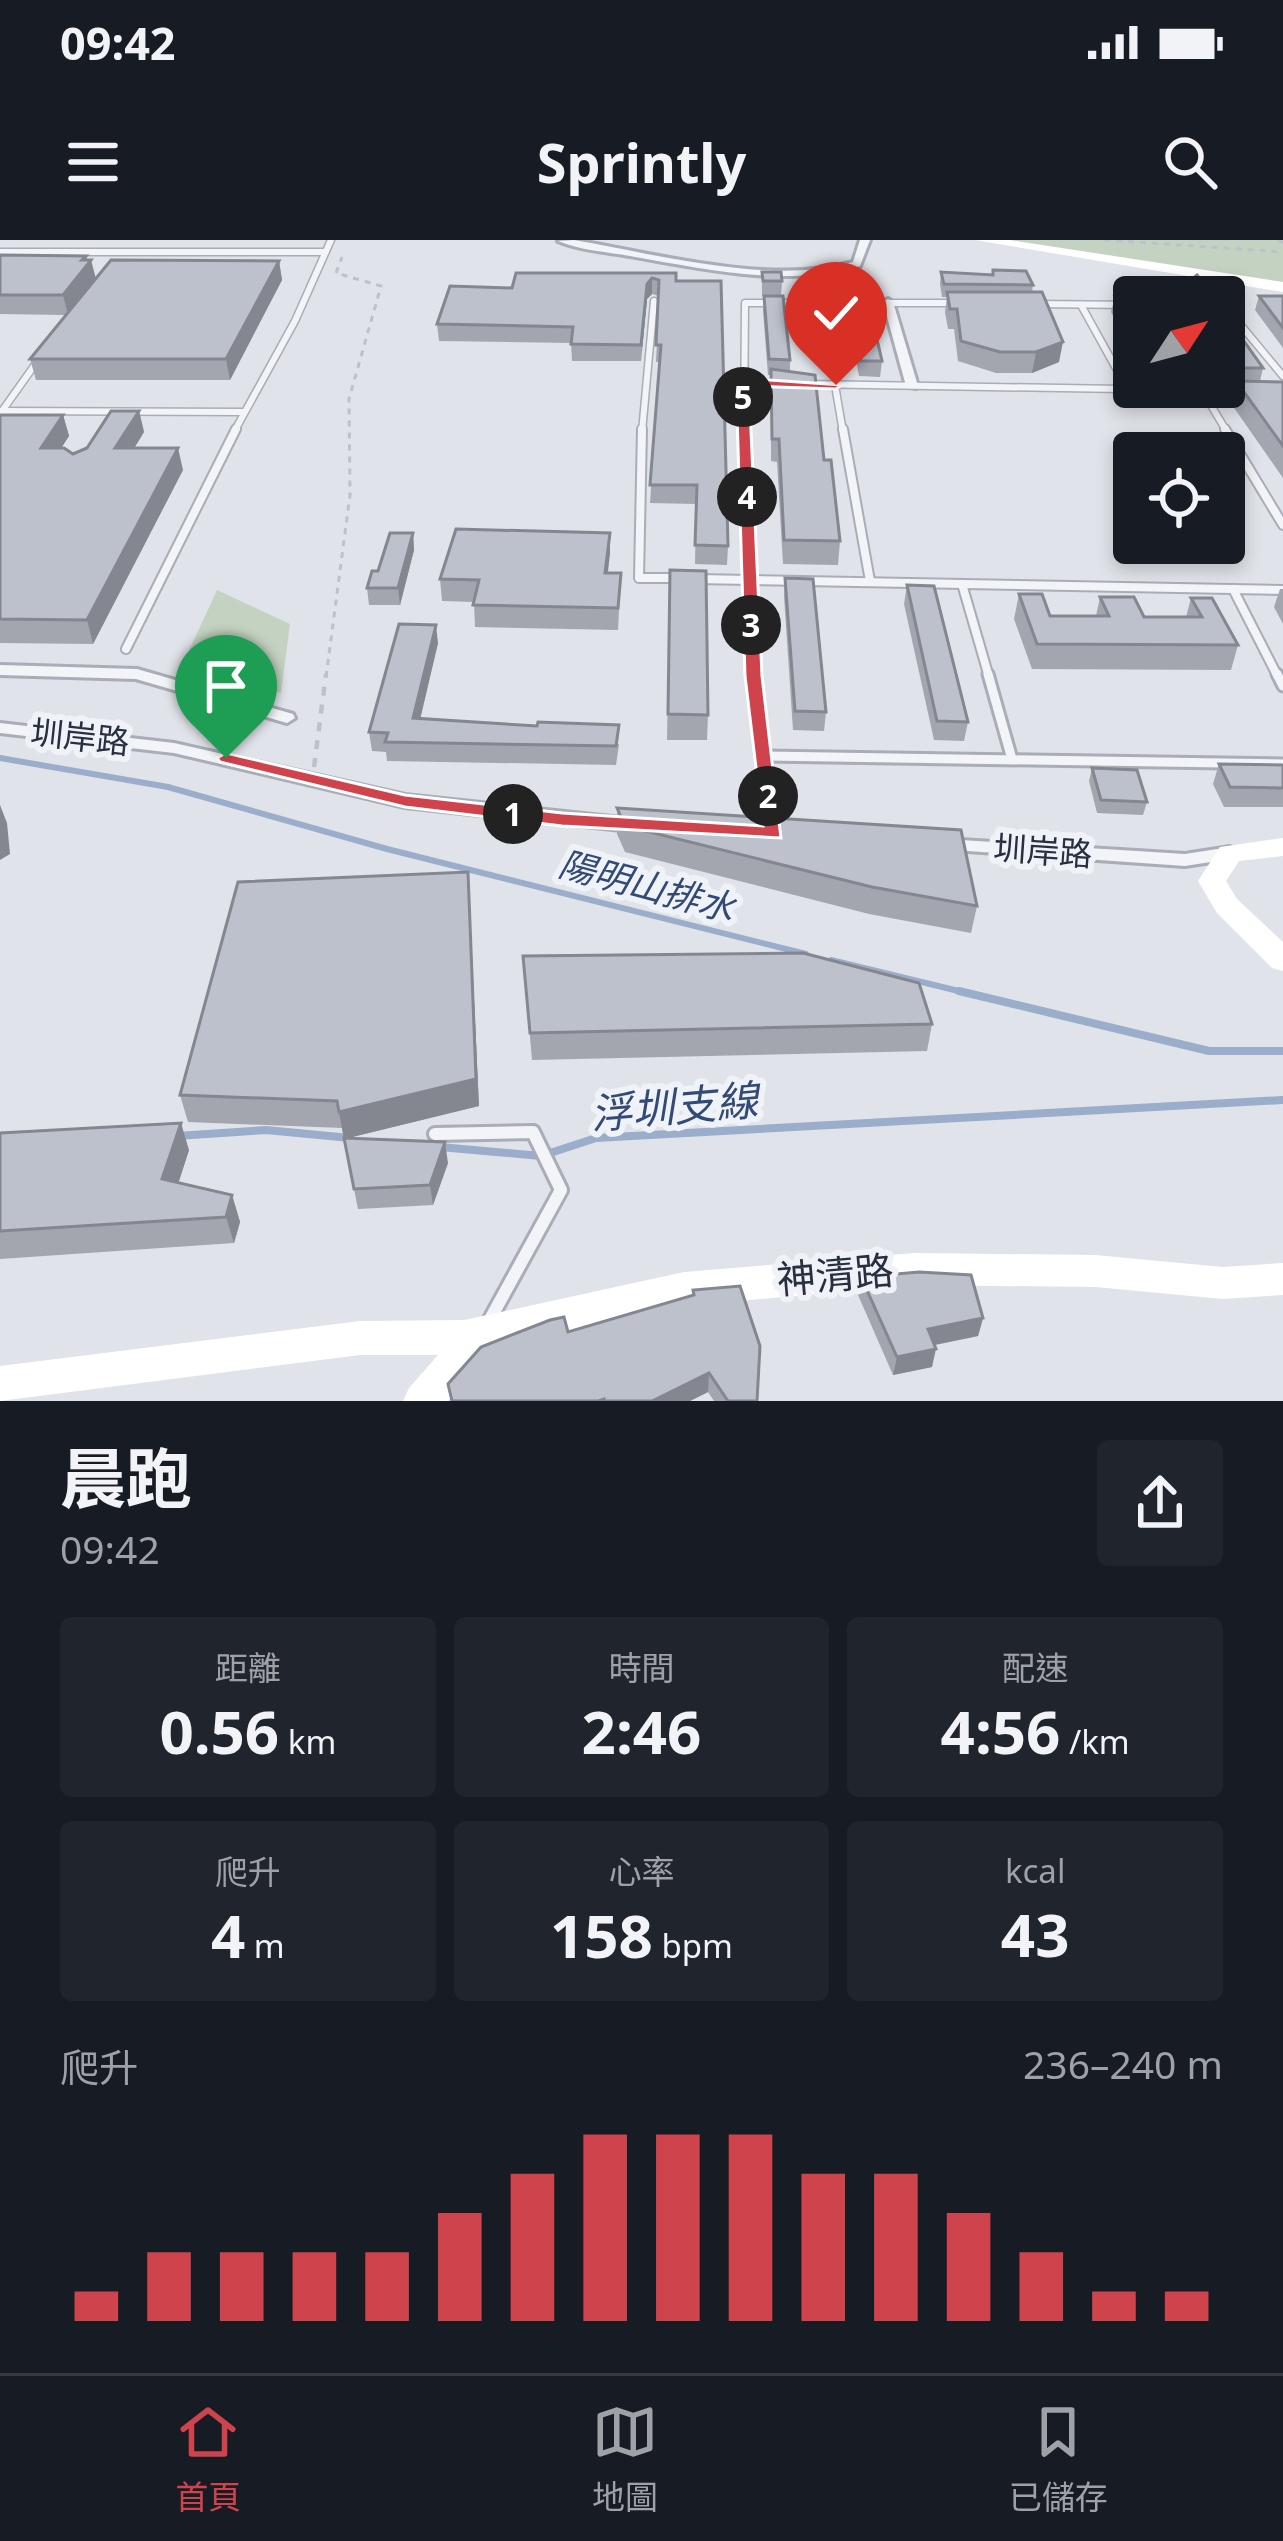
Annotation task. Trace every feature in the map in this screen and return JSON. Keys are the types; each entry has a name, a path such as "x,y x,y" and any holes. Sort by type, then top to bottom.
{"street":[{"path":"560,241 825,274 857,263 865,240"},
{"path":"982,240 1283,287"},
{"path":"888,302 912,386"},
{"path":"0,670 137,674 287,718"},
{"name":"圳岸路","path":"0,728 175,748 405,801 657,827"},
{"path":"750,833 796,835"},
{"name":"圳岸路","path":"934,844 1186,860 1230,853"},
{"path":"1283,847 1230,853 1212,881 1227,906 1283,960"},
{"name":"神清路","path":"0,1384 360,1338 482,1333 684,1289 869,1272 1095,1271 1223,1283 1283,1279"},
{"path":"423,1401 482,1333"}],"lane":[{"path":"25,252 37,240"},
{"path":"201,253 209,240"},
{"path":"126,649 244,412 295,321 331,240"},
{"path":"0,252 324,252"},
{"path":"113,269 127,253"},
{"path":"654,301 642,429 639,578 1283,590"},
{"path":"774,833 753,676 742,382 746,303 974,303"},
{"path":"1016,304 1113,305"},
{"path":"1081,305 1113,363"},
{"path":"1245,330 1283,376"},
{"path":"1,411 45,352"},
{"path":"742,382 1113,388"},
{"path":"836,385 870,581"},
{"path":"1212,408 1283,524"},
{"path":"1,411 244,412"},
{"path":"104,430 116,411"},
{"path":"962,584 1012,759"},
{"path":"1233,590 1283,686"},
{"path":"766,756 1283,764"},
{"path":"435,1134 532,1132 561,1190 482,1333"}],"path":[{"path":"1104,240 1168,249 1200,246 1283,252"},
{"path":"1193,240 1200,246"},
{"path":"313,778 350,495 349,399 381,286 336,273 342,257"}],"green space":[{"path":"1006,240 1283,240 1283,287 1245,281 1245,276 1218,276"},
{"path":"217,590 290,624 281,693 181,668"}],"building":[{"path":"0,255 86,256 82,260 91,260 63,295 0,295"},
{"path":"111,260 279,261 226,359 30,359"},
{"path":"993,270 1026,271 1033,285 944,284 941,272 993,275"},
{"path":"762,272 781,272 782,281 763,281"},
{"path":"516,273 676,273 676,281 721,281 728,546 695,545 697,485 650,485 661,345 656,345 659,280 652,278 647,284 641,345 571,344 573,327 437,324 450,286 512,288"},
{"path":"843,273 862,273 864,281 845,281"},
{"path":"947,292 1042,292 1063,342 1036,352 1000,352 961,341 957,309 950,309"},
{"path":"764,296 783,296 790,360 769,359"},
{"path":"848,296 867,296 882,361 861,361"},
{"path":"1259,296 1283,296 1283,328"},
{"path":"1245,343 1263,368 1245,368"},
{"path":"771,369 815,375 824,460 831,460 840,541 784,540 779,439 772,439"},
{"path":"1245,381 1283,382 1283,446 1245,393"},
{"path":"111,411 139,411 115,448 178,448 87,620 0,619 0,415 63,415 41,448 64,448 73,454 87,448"},
{"path":"456,529 610,533 605,573 621,573 618,608 473,605 479,580 440,579"},
{"path":"390,533 413,533 398,588 367,588 372,571 378,571"},
{"path":"670,570 706,571 708,715 668,714"},
{"path":"785,578 813,579 826,712 795,711"},
{"path":"907,585 934,586 968,722 937,721"},
{"path":"1019,594 1042,594 1050,616 1109,616 1100,597 1134,597 1144,617 1202,617 1191,598 1212,598 1238,645 1037,644"},
{"path":"399,624 436,625 413,718 537,726 538,722 619,725 616,746 385,742 388,733 369,732"},
{"path":"1219,764 1283,765 1283,788 1230,787"},
{"path":"1092,768 1137,770 1147,802 1101,800"},
{"path":"617,808 961,830 977,906 872,887 625,826"},
{"path":"468,872 476,1079 339,1112 337,1101 180,1095 238,882"},
{"path":"803,953 919,983 932,1024 530,1033 523,956"},
{"path":"181,1123 162,1179 232,1195 226,1217 0,1231 0,1133"},
{"path":"344,1138 445,1142 430,1185 354,1189"},
{"path":"919,1272 971,1275 983,1318 928,1329 936,1349 897,1357 861,1277"},
{"path":"740,1286 760,1346 757,1401 728,1401 709,1373 652,1401 452,1401 448,1384 481,1347 550,1320 564,1317 568,1332 694,1295 693,1290"}],"waterway":[{"name":"陽明山排水","path":"0,758 168,787 387,849 806,954"},
{"name":"陽明山排水","path":"831,960 971,994"},
{"name":"陽明山排水","path":"959,991 1209,1051 1283,1051"},
{"name":"浮圳支線","path":"440,1147 541,1156 596,1138 1283,1100"},
{"name":"浮圳支線","path":"177,1136 266,1130 350,1138"}],"route":[{"path":"226,758 405,801 562,820 774,833 753,676 742,382 836,385"}]}
